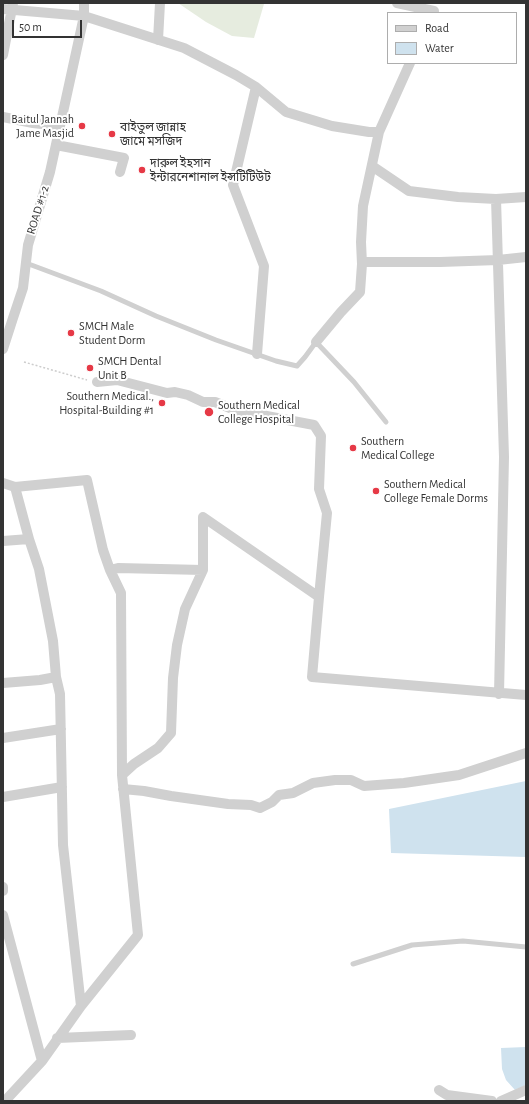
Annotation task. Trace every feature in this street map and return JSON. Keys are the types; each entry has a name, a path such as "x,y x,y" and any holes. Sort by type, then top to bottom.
{"street":[{"path":"84,3 84,16"},
{"path":"158,40 160,3"},
{"path":"397,3 435,9"},
{"path":"3,55 9,8 84,16 184,48 256,87 286,112 332,126 369,132 379,132"},
{"name":"ROAD #1-2","path":"3,349 23,288 28,245 50,172 84,16"},
{"path":"316,342 360,292 363,206 379,132 410,64"},
{"path":"256,87 233,185 264,266 257,354"},
{"path":"3,117 59,126"},
{"path":"56,145 124,158 120,172"},
{"path":"372,166 408,191 458,197 496,199 526,197"},
{"path":"496,199 504,457 499,694"},
{"path":"362,262 440,262 498,260 526,257"},
{"path":"97,382 118,380 167,394 175,392 188,395 203,402 216,402 235,410 314,425 321,436 319,490 327,513 312,677 499,694 526,695"},
{"path":"3,483 15,487 87,480 103,550 110,570 121,593 122,775 138,935 81,1006 42,1061 5,1101"},
{"path":"15,487 39,569 53,641 56,677 60,694 63,845 81,1006"},
{"path":"122,775 134,764 158,748 171,733 173,678 177,645 185,609 203,570 203,517 319,596"},
{"path":"3,541 29,539"},
{"path":"110,570 118,568 203,570"},
{"path":"3,683 56,677"},
{"path":"3,738 61,729"},
{"path":"123,789 228,804 251,805 260,808 272,802 279,795 293,793 313,783 335,780 351,780 364,786 404,783 459,774 526,753"},
{"path":"3,797 62,787"},
{"path":"3,914 42,1061"},
{"path":"57,1038 131,1035"},
{"path":"439,1090 447,1095 492,1101"},
{"path":"501,1101 526,1090"}],"lane":[{"path":"26,263 101,291 156,316 216,340 276,361 296,366 316,342 354,382 386,422"},
{"path":"353,964 412,946 464,940 526,947"}],"path":[{"path":"24,362 97,382"}],"shaded area":[{"path":"178,3 264,4 254,38 232,36 206,22"}],"water":[{"path":"526,781 526,857 391,853 389,809"},
{"path":"526,1047 526,1085 515,1090 506,1080 502,1069 501,1048"}],"place":[{"name":"Baitul Jannah Jame Masjid","path":"82,126"},
{"name":"বাইতুল জান্নাহ জামে মসজিদ","path":"112,134"},
{"name":"দারুল ইহসান ইন্টারনেশানাল ইন্সটিটিউট","path":"142,170"},
{"name":"SMCH Male Student Dorm","path":"71,333"},
{"name":"SMCH Dental Unit B","path":"90,368"},
{"name":"Southern Medical., Hospital-Building #1","path":"162,403"},
{"name":"Southern Medical College Hospital","path":"209,412"},
{"name":"Southern Medical College","path":"353,448"},
{"name":"Southern Medical College Female Dorms","path":"376,491"}]}
